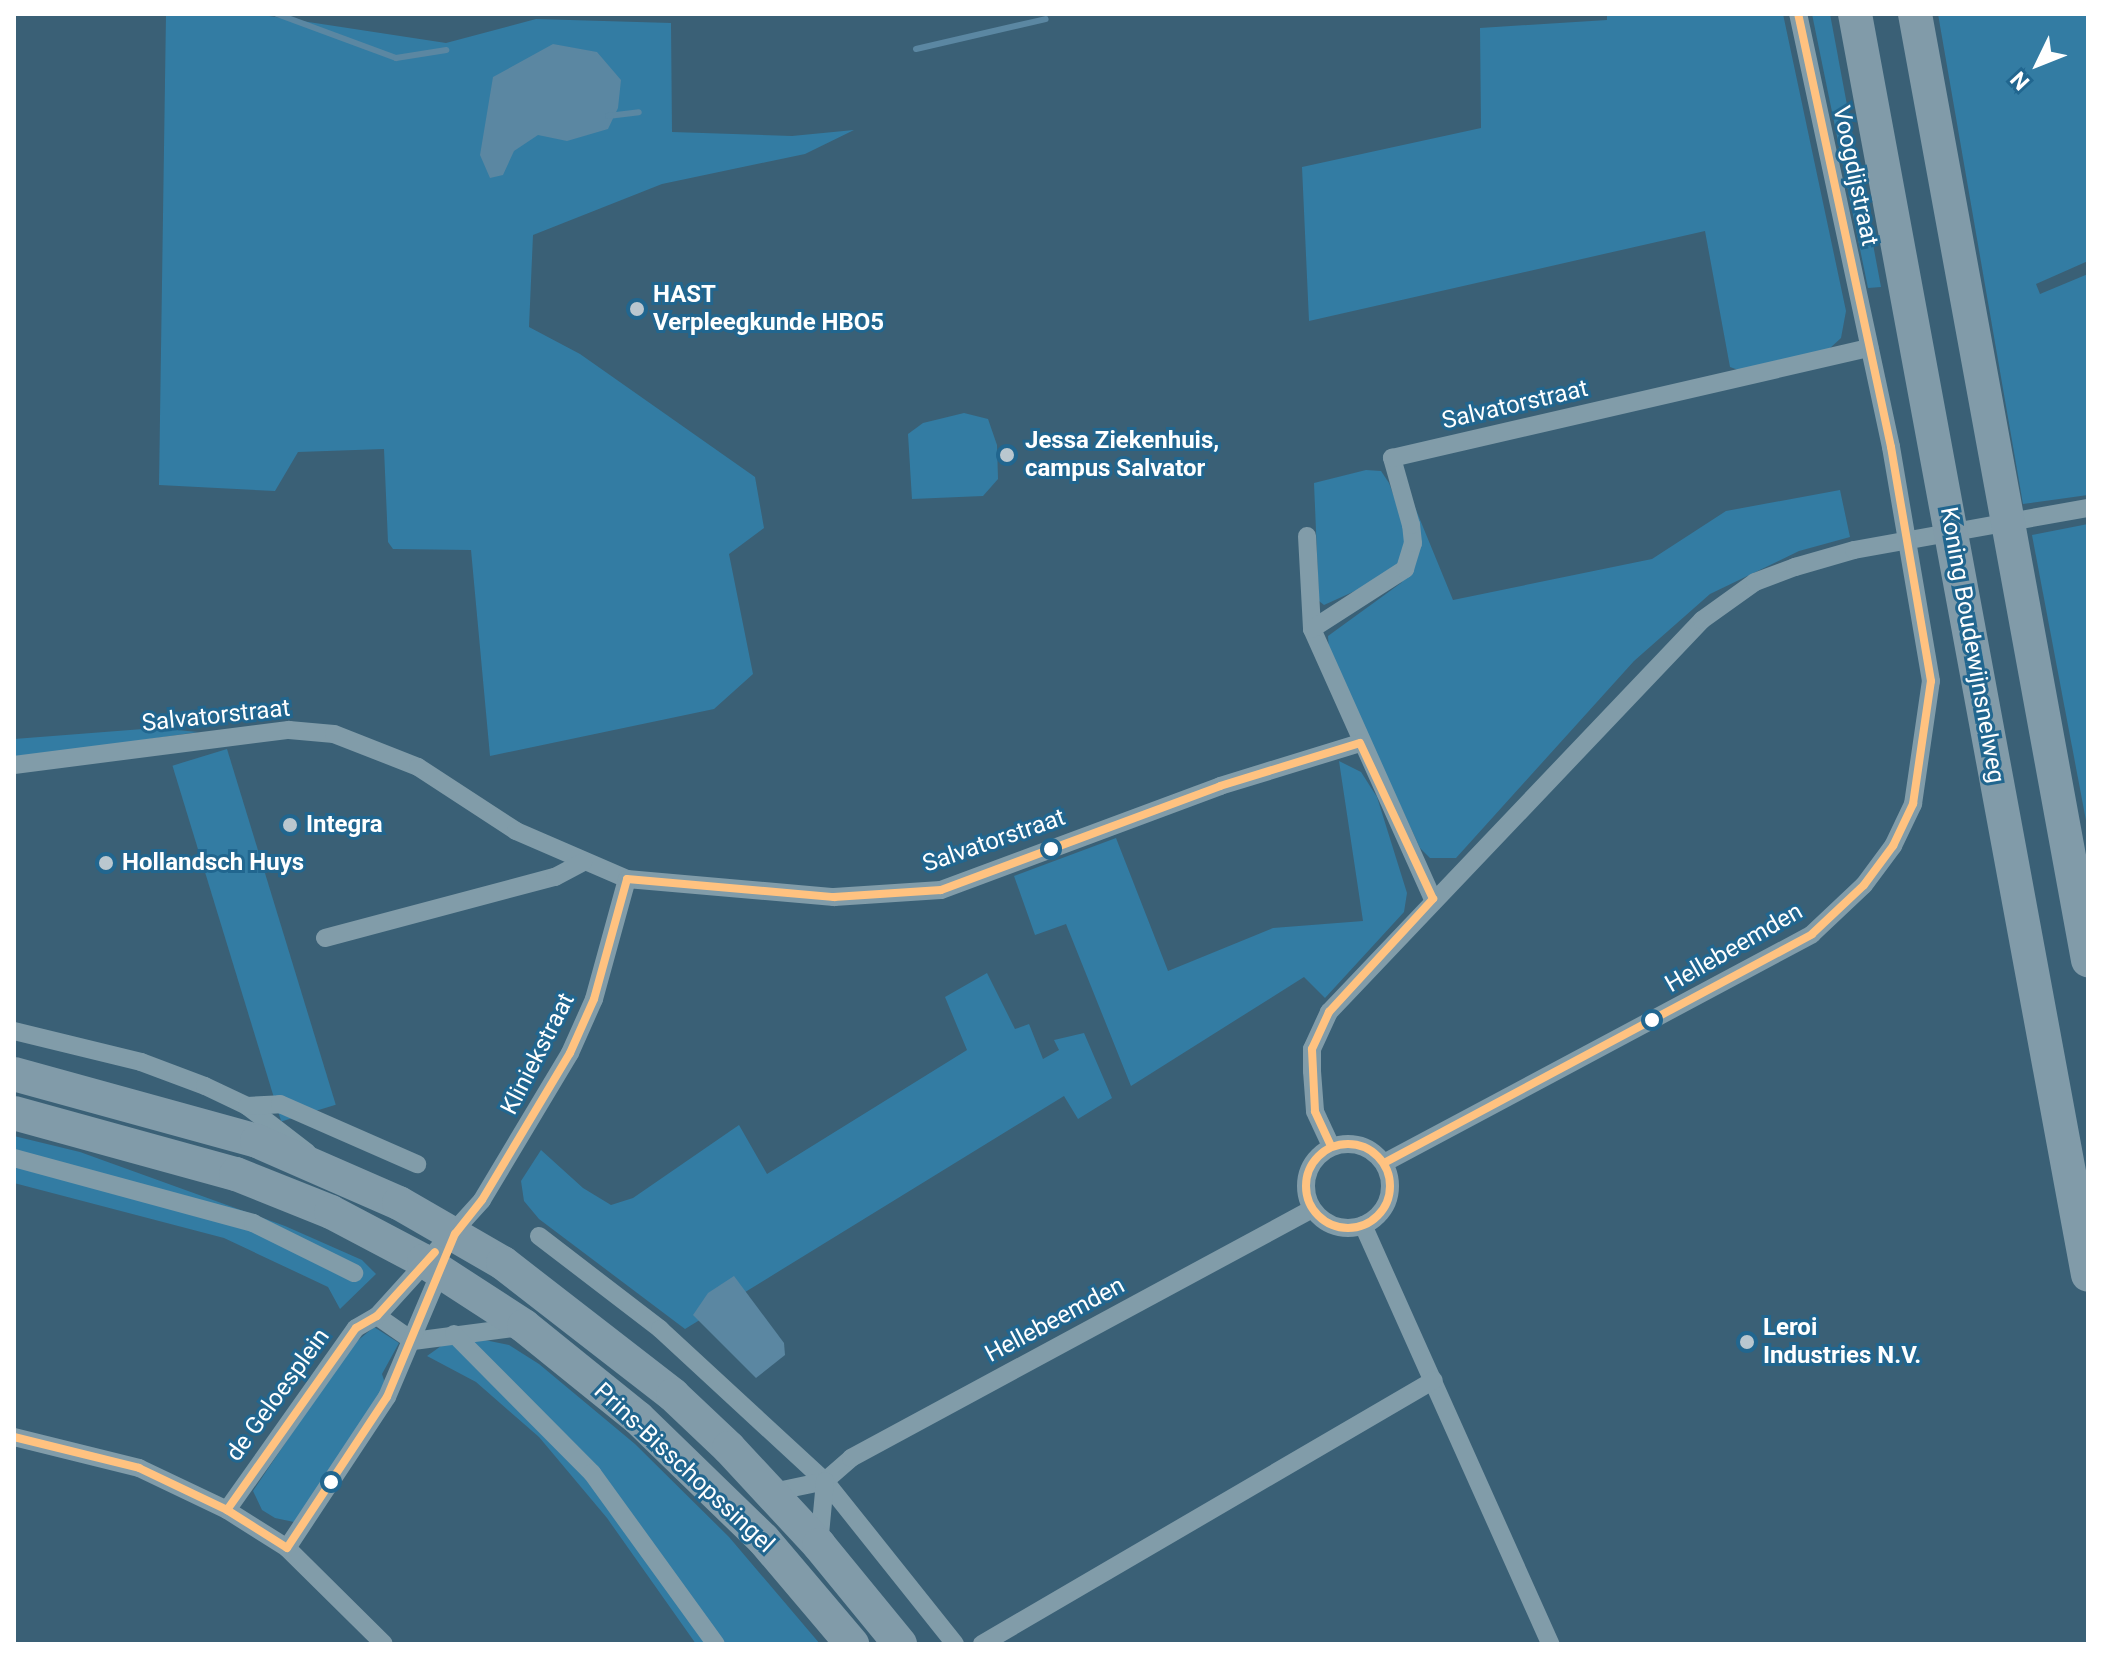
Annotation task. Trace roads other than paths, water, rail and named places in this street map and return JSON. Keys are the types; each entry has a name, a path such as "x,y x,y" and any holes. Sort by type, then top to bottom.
{"highway":[{"name":"Koning Boudewijnsnelweg","path":"1855,14 2088,1275"},
{"path":"1915,14 2088,960"},
{"name":"Prins-Bisschopssingel","path":"14,1074 164,1112 327,1168 455,1234 558,1302 673,1395 773,1492 900,1644"},
{"name":"Prins-Bisschopssingel","path":"14,1113 236,1174 331,1212 432,1267 524,1326 661,1440 763,1539 852,1644"}],"street":[{"name":"Voogdijstraat","path":"1798,14 1869,348"},
{"name":"Salvatorstraat","path":"1312,629 1405,569 1413,543 1411,525 1392,458 1869,348"},
{"name":"Hellebeemden","path":"1384,1163 1812,934 1864,885 1893,846 1913,804 1921,770 1931,681 1869,348"},
{"path":"1331,1146 1315,1111 1312,1049 1329,1012 1433,899 1702,620 1755,582 1854,550 2088,508"},
{"path":"1307,536 1312,629 1360,743 1433,899"},
{"name":"Salvatorstraat","path":"14,765 289,730 334,734 418,767 516,831 627,879 834,897 941,890 1220,786 1360,743"},
{"path":"325,938 555,877 583,862"},
{"name":"Kliniekstraat","path":"432,1267 482,1200 570,1053 594,999 627,879"},
{"name":"Prins-Bisschopssingel","path":"14,1031 141,1062 247,1106 327,1168"},
{"name":"Prins-Bisschopssingel","path":"247,1106 280,1104 417,1164"},
{"path":"1351,1143 1370,1150 1384,1163 1390,1181 1388,1199 1363,1225 1335,1226 1312,1209 1306,1191 1307,1173 1331,1146 1351,1143"},
{"path":"14,1158 253,1223 354,1273"},
{"name":"Hellebeemden","path":"825,1481 851,1458 1312,1209"},
{"path":"1363,1225 1550,1644"},
{"path":"539,1236 660,1329 825,1481 955,1644"},
{"path":"287,1548 387,1397 413,1341 432,1267"},
{"name":"de Geloesplein","path":"227,1510 331,1359 356,1328 377,1316 432,1267"},
{"path":"377,1316 413,1341 524,1326"},
{"path":"454,1334 592,1473 716,1644"},
{"path":"982,1644 1434,1380"},
{"path":"14,1437 139,1468 227,1510 287,1548 384,1644"},
{"path":"819,1545 825,1481"},
{"name":"Prins-Bisschopssingel","path":"773,1492 825,1481"}],"waterway":[{"path":"277,14 396,58 446,50"},
{"path":"916,49 1046,19"},
{"path":"608,116 639,112"}],"place":[{"name":"HAST Verpleegkunde HBO5","path":"637,309"},
{"name":"Jessa Ziekenhuis, campus Salvator","path":"1007,455"},
{"name":"Integra","path":"290,825"},
{"name":"Hollandsch Huys","path":"106,863"},
{"name":"Leroi Industries N.V.","path":"1747,1342"}]}
